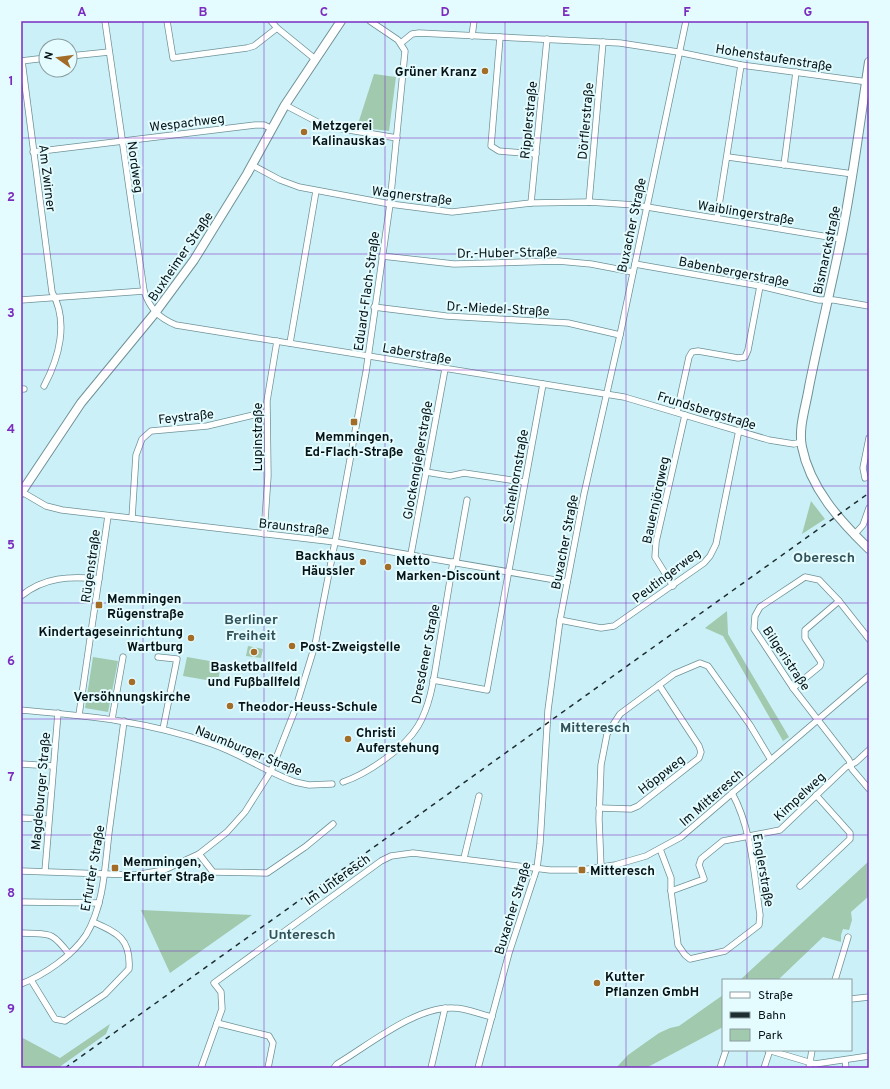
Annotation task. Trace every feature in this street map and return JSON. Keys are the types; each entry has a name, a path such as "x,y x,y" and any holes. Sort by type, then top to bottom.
{"main road":[{"name":"Buxheimer Straße","path":"21,492 81,403 155,313 194,260 252,165 286,104 341,21"},
{"name":"Bismarckstraße","path":"801,442 807,397 841,239 853,174 868,82 869,62"},
{"path":"801,442 805,460 820,491 842,522 869,549"}],"street":[{"name":"Nordweg","path":"105,21 144,291 155,313"},
{"path":"167,21 173,58 254,46 277,28"},
{"path":"271,21 277,28 315,59"},
{"path":"370,21 401,43"},
{"path":"472,36 474,21"},
{"name":"Buxacher Straße","path":"478,1068 510,953 537,868 540,844 548,706 560,620 678,52 686,21"},
{"name":"Hohenstaufenstraße","path":"401,43 416,33 603,42 678,52 741,65 868,82"},
{"path":"500,37 491,146 498,151 536,154"},
{"name":"Ripplerstraße","path":"531,203 547,39"},
{"name":"Dörflerstraße","path":"589,202 603,42"},
{"name":"Eduard-Flach-Straße","path":"21,871 135,875 164,870 199,854 227,832 245,812 271,771 296,710 315,645 336,542 368,356 390,204 405,57 401,43"},
{"path":"78,55 109,52"},
{"path":"21,61 38,59"},
{"name":"Am Zwirner","path":"21,61 52,292 55,297 58,312 60,340 55,363 44,386"},
{"path":"717,218 728,157 741,65"},
{"path":"784,165 796,72"},
{"path":"286,104 325,126 397,138"},
{"name":"Wespachweg","path":"33,152 255,124 264,125 272,129"},
{"path":"728,157 853,174"},
{"name":"Wagnerstraße","path":"252,165 286,183 316,191 390,204 452,212 531,203 589,202 646,206"},
{"path":"290,343 316,191"},
{"name":"Waiblingerstraße","path":"646,206 841,239"},
{"name":"Dr.-Huber-Straße","path":"382,256 454,264 558,261 591,264 633,272"},
{"name":"Babenbergerstraße","path":"635,264 760,286 819,300 869,306"},
{"path":"676,412 689,357 692,352 698,351 738,358 745,357 748,350 760,286"},
{"path":"21,300 144,291"},
{"name":"Dr.-Miedel-Straße","path":"374,307 446,316 568,323 620,335"},
{"name":"Laberstraße","path":"155,313 176,325 607,394"},
{"name":"Lupinstraße","path":"264,534 268,476 266,412 276,341"},
{"name":"Glockengießerstraße","path":"411,554 445,369"},
{"name":"Schelhornstraße","path":"433,680 487,690 543,384"},
{"name":"Frundsbergstraße","path":"607,394 685,414 779,442 801,442"},
{"name":"Feystraße","path":"132,518 136,455 138,445 146,434 162,430 211,426 266,412"},
{"name":"Bauernjörgweg","path":"673,586 655,557 656,542 685,414"},
{"name":"Peutingerweg","path":"560,620 608,628 614,626 704,563 710,556 716,544 739,430"},
{"path":"865,478 863,468 869,438"},
{"path":"426,472 450,476 464,473 524,482"},
{"name":"Braunstraße","path":"21,492 51,508 336,542 567,582"},
{"name":"Dresdener Straße","path":"343,782 368,769 409,738 425,712 433,680 467,500"},
{"path":"854,535 863,525 869,508"},
{"name":"Rügenstraße","path":"79,715 108,516"},
{"name":"Bilgeristraße","path":"869,639 839,601 819,580 805,576 760,607 755,616 754,629 793,688 849,760 869,789"},
{"path":"21,596 32,588 49,580 65,578 99,579"},
{"path":"793,688 820,666 821,662 805,638 805,630 839,601"},
{"path":"112,718 123,657"},
{"path":"158,657 177,659 163,729"},
{"path":"601,868 601,765 608,734 620,714 674,674 700,663 708,666 750,725 771,760"},
{"name":"Im Mitteresch","path":"537,868 582,870 601,868 639,859 681,837 869,676"},
{"name":"Höppweg","path":"600,808 631,809 638,806 699,758 701,752 699,746 659,685"},
{"name":"Naumburger Straße","path":"21,710 112,718 163,729 213,744 287,779 302,784 332,784"},
{"name":"Magdeburger Straße","path":"45,871 48,819 58,713"},
{"name":"Erfurter Straße","path":"21,984 31,980 69,954 81,942 93,922 104,873 124,720"},
{"name":"Kimpelweg","path":"671,891 704,879 699,865 701,859 724,841 780,830 816,795 869,750"},
{"path":"21,764 53,766"},
{"name":"Englerstraße","path":"660,849 672,878 671,891 678,945 685,955 690,959 725,951 735,944 759,925 760,915 748,836 740,807 732,793"},
{"path":"800,886 850,839 850,833 816,795"},
{"path":"464,858 479,796"},
{"path":"21,818 48,819"},
{"path":"199,854 213,872 267,873 305,847 332,824"},
{"name":"Im Unteresch","path":"217,1023 222,1008 222,998 221,992 214,983 366,871 391,856 403,853 464,858 537,868"},
{"path":"21,902 98,903"},
{"path":"31,980 54,1019 65,1021 105,994 129,969 128,947 124,940 112,930 93,922"},
{"path":"21,933 45,933 50,935 58,940 69,954"},
{"path":"835,979 848,937"},
{"path":"852,999 869,996"},
{"path":"431,1068 445,1008"},
{"path":"334,1068 405,1022 424,1013 445,1008 460,1008 492,1017"},
{"path":"201,1068 217,1023 269,1036 274,1043 268,1068"},
{"path":"720,1068 726,1051"},
{"path":"764,1068 769,1051"},
{"path":"772,1051 809,1066 869,1056"},
{"path":"809,1066 812,1051"},
{"path":"845,1060 846,1068"}],"green space":[{"path":"374,74 396,77 389,131 357,127"},
{"path":"811,501 825,519 802,534"},
{"path":"727,611 728,634 789,737 783,741 723,636 705,628"},
{"name":"Basketballfeld und Fußballfeld","path":"248,646 263,649 261,658 246,656"},
{"path":"93,657 118,661 108,712 85,708"},
{"path":"187,657 221,663 218,682 183,676"},
{"path":"869,861 869,896 851,912 852,920 849,930 843,929 841,942 823,937 779,979 741,979"},
{"path":"141,910 252,915 170,973"},
{"path":"722,996 722,1028 646,1068 616,1068 628,1055 659,1033 679,1026"},
{"path":"110,1024 106,1034 58,1068 21,1068 21,1037 60,1058"}],"railway":[{"path":"65,1068 869,493"}],"place":[{"name":"Grüner Kranz","path":"485,71"},
{"name":"Metzgerei Kalinauskas","path":"304,132"},
{"name":"Memmingen, Ed-Flach-Straße","path":"354,422"},
{"name":"Backhaus Häussler","path":"363,562"},
{"name":"Netto Marken-Discount","path":"388,567"},
{"name":"Memmingen Rügenstraße","path":"99,605"},
{"name":"Kindertageseinrichtung Wartburg","path":"191,638"},
{"name":"Post-Zweigstelle","path":"292,646"},
{"name":"Basketballfeld und Fußballfeld","path":"254,652"},
{"name":"Versöhnungskirche","path":"132,682"},
{"name":"Theodor-Heuss-Schule","path":"230,706"},
{"name":"Christi Auferstehung","path":"348,739"},
{"name":"Memmingen, Erfurter Straße","path":"115,868"},
{"name":"Mitteresch","path":"582,870"},
{"name":"Kutter Pflanzen GmbH","path":"597,983"}],"district":[{"name":"Oberesch","path":"824,557"},
{"name":"Berliner Freiheit","path":"251,628"},
{"name":"Mitteresch","path":"595,727"},
{"name":"Unteresch","path":"302,934"}]}
